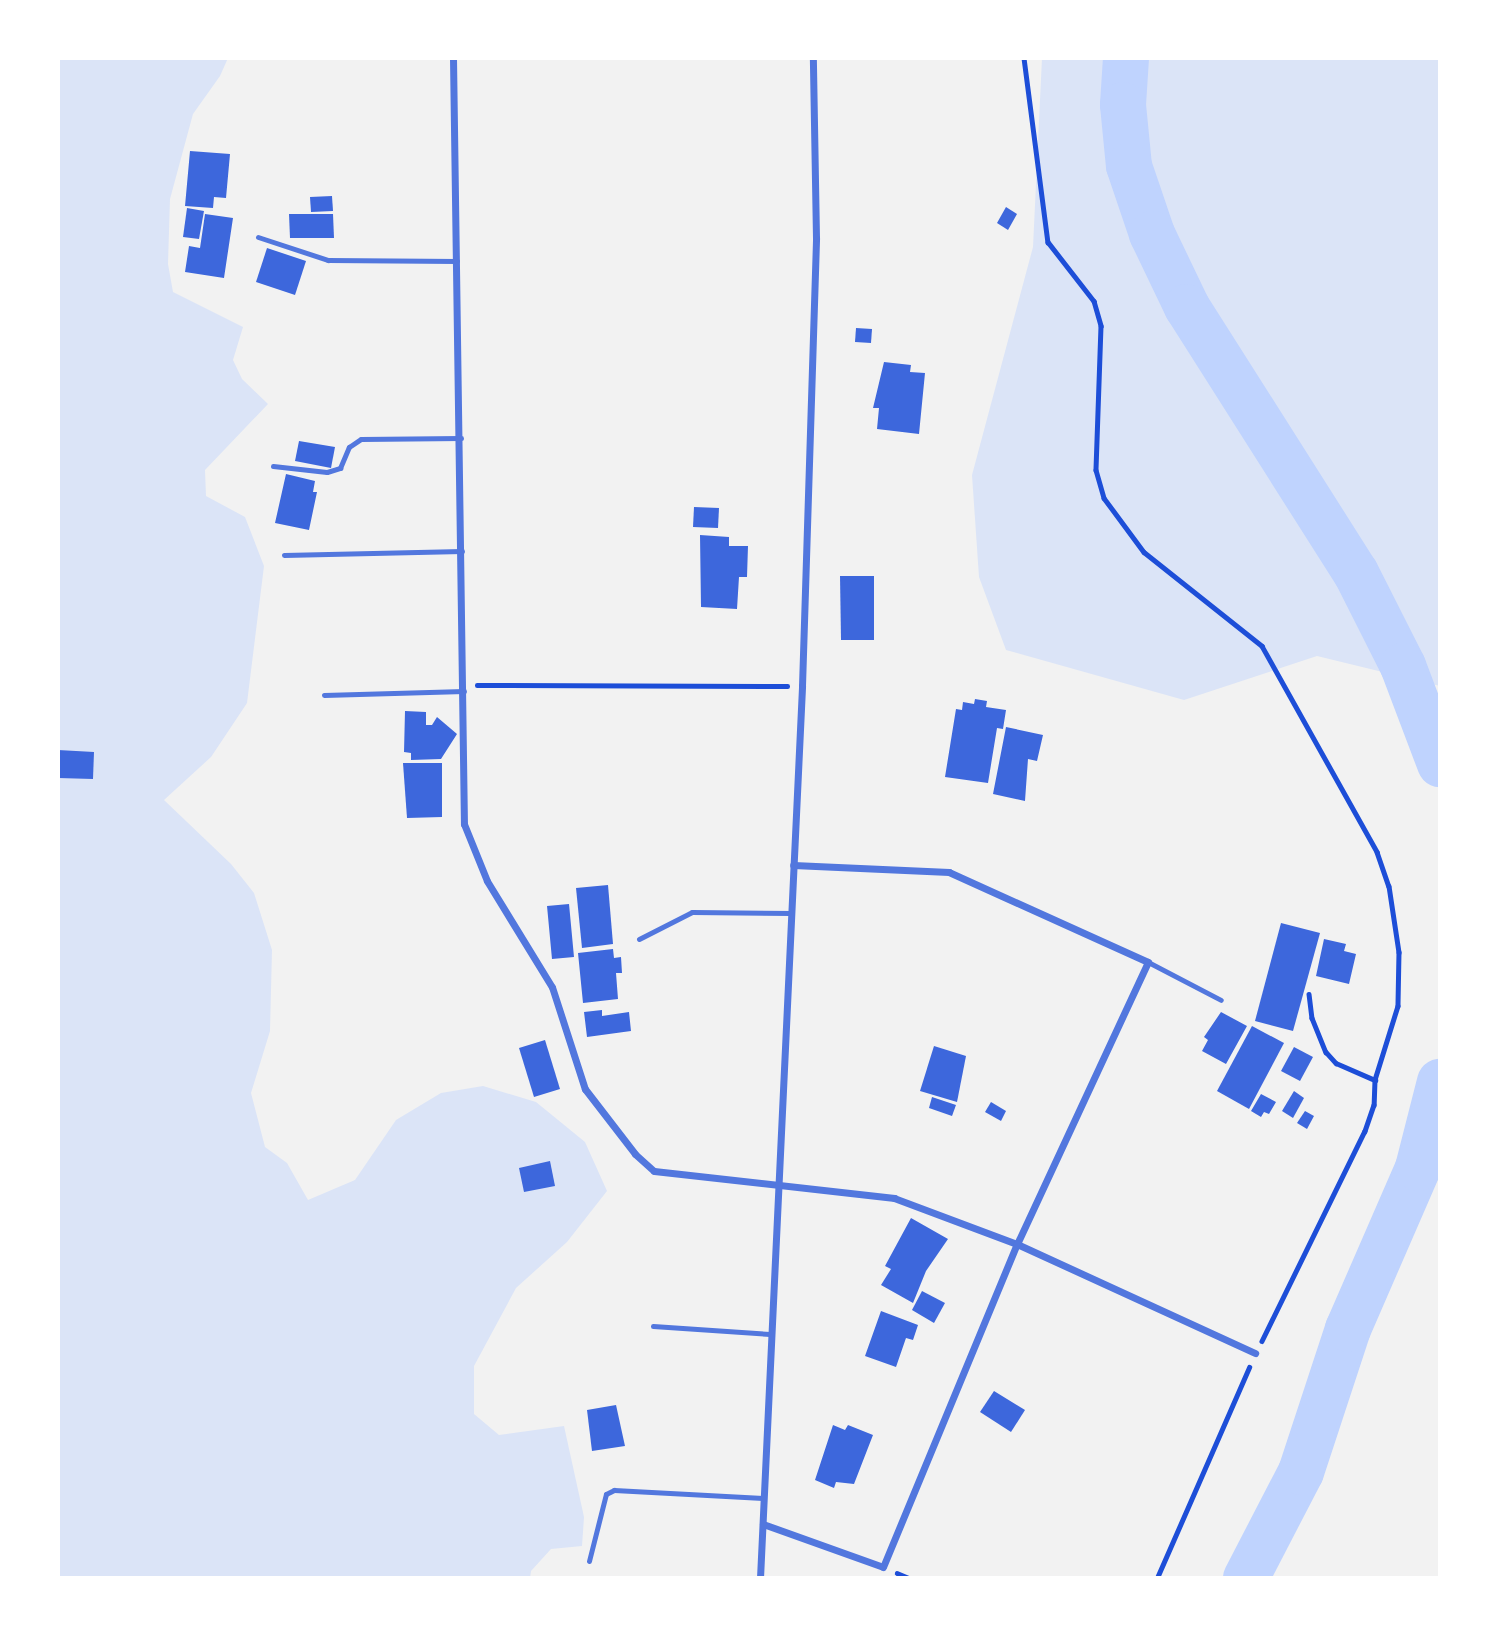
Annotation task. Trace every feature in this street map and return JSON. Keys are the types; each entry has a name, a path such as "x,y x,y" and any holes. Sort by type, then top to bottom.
{"street":[{"path":"453,58 466,688 464,824 487,881 552,987 585,1089 635,1154 654,1171 894,1198 1017,1244 1255,1353"},
{"path":"760,1578 776,1183 802,686 817,238 813,58"},
{"path":"763,1524 883,1567 1017,1244 1148,962 949,872 793,865"}],"lane":[{"path":"258,237 328,260 457,261"},
{"path":"273,466 327,472 340,468 348,447 361,439 461,438"},
{"path":"285,555 462,551"},
{"path":"324,695 466,688"},
{"path":"639,939 692,912 791,913"},
{"path":"1148,962 1221,1000"},
{"path":"653,1326 770,1334"},
{"path":"589,1561 606,1494 614,1490 764,1498"}],"path":[{"path":"1024,58 1048,242 1094,301 1101,326 1096,470 1104,498 1144,552 1262,646 1377,852 1390,886 1399,952 1398,1006 1375,1080 1366,1131 1255,1353 1157,1578"},
{"path":"466,688 802,686"},
{"path":"1309,994 1312,1018 1326,1052 1336,1063 1375,1080"}],"shaded area":[{"path":"58,58 228,58 220,76 193,114 170,199 168,264 173,292 243,327 233,360 242,379 268,404 205,470 206,496 245,517 264,566 247,703 211,757 164,800 231,864 254,893 272,950 270,1031 251,1093 265,1147 287,1163 308,1200 355,1180 396,1120 441,1093 483,1086 536,1102 585,1142 607,1191 567,1242 516,1288 474,1366 474,1414 499,1435 564,1426 584,1517 582,1546 551,1549 531,1571 530,1578 58,1578"},
{"path":"1042,58 1440,58 1440,686 1317,656 1184,700 1006,650 979,577 972,475 1033,247"}],"building":[{"path":"190,151 230,154 226,198 214,197 213,208 185,206"},
{"path":"332,196 333,211 311,212 310,197"},
{"path":"1006,207 1017,214 1008,230 997,223"},
{"path":"187,208 204,211 199,239 183,237"},
{"path":"205,214 233,218 224,278 185,272 189,246 200,248"},
{"path":"289,214 333,214 334,238 290,238"},
{"path":"267,248 306,261 295,295 256,282"},
{"path":"856,328 872,329 871,343 855,342"},
{"path":"884,362 911,365 910,372 925,373 919,434 877,429 879,408 873,408"},
{"path":"299,441 335,447 331,468 295,461"},
{"path":"286,474 315,481 313,492 317,492 309,530 275,523"},
{"path":"694,507 719,508 718,528 693,527"},
{"path":"700,535 729,537 729,546 748,546 747,577 739,577 737,609 701,607"},
{"path":"840,576 874,576 874,640 841,640"},
{"path":"975,699 987,701 986,707 1006,710 1003,729 997,728 988,783 945,777 956,709 962,710 963,702 974,704"},
{"path":"405,711 426,712 426,725 432,725 437,717 457,734 441,759 411,760 411,753 404,752"},
{"path":"1006,727 1043,735 1037,761 1028,759 1025,801 993,794"},
{"path":"58,750 94,752 93,779 58,778"},
{"path":"403,763 442,763 442,817 407,818"},
{"path":"608,885 613,944 582,948 576,888"},
{"path":"569,904 574,957 552,959 547,906"},
{"path":"1281,923 1320,933 1293,1031 1255,1021"},
{"path":"1324,939 1346,944 1344,951 1356,954 1349,984 1316,976"},
{"path":"613,949 614,958 621,957 622,973 616,973 618,999 583,1003 578,953"},
{"path":"602,1010 602,1016 629,1012 631,1031 587,1037 584,1012"},
{"path":"1221,1012 1247,1026 1226,1064 1202,1051 1208,1040 1204,1037"},
{"path":"1252,1026 1284,1043 1249,1109 1217,1091"},
{"path":"545,1040 560,1089 534,1097 519,1048"},
{"path":"934,1046 966,1056 957,1102 920,1091"},
{"path":"1294,1047 1313,1057 1300,1081 1281,1071"},
{"path":"1294,1091 1304,1098 1293,1118 1282,1111"},
{"path":"1261,1094 1276,1102 1269,1114 1264,1112 1261,1117 1251,1111"},
{"path":"932,1097 956,1105 952,1116 929,1108"},
{"path":"991,1102 1006,1111 1001,1121 985,1112"},
{"path":"1305,1111 1314,1116 1307,1129 1297,1123"},
{"path":"550,1161 555,1186 524,1192 519,1168"},
{"path":"911,1218 948,1239 926,1271 913,1303 881,1285 891,1269 885,1266"},
{"path":"922,1291 945,1303 934,1323 912,1310"},
{"path":"881,1311 918,1325 913,1340 906,1338 896,1367 865,1356"},
{"path":"994,1391 1025,1410 1011,1432 980,1412"},
{"path":"616,1405 625,1446 592,1451 587,1410"},
{"path":"833,1425 845,1430 848,1425 873,1435 854,1484 836,1482 834,1488 815,1480"}],"waterway":[{"path":"1126,58 1123,105 1129,166 1152,234 1187,307 1356,573 1403,666 1440,764"},
{"path":"1246,1578 1301,1472 1348,1329 1418,1168 1440,1082"}]}
